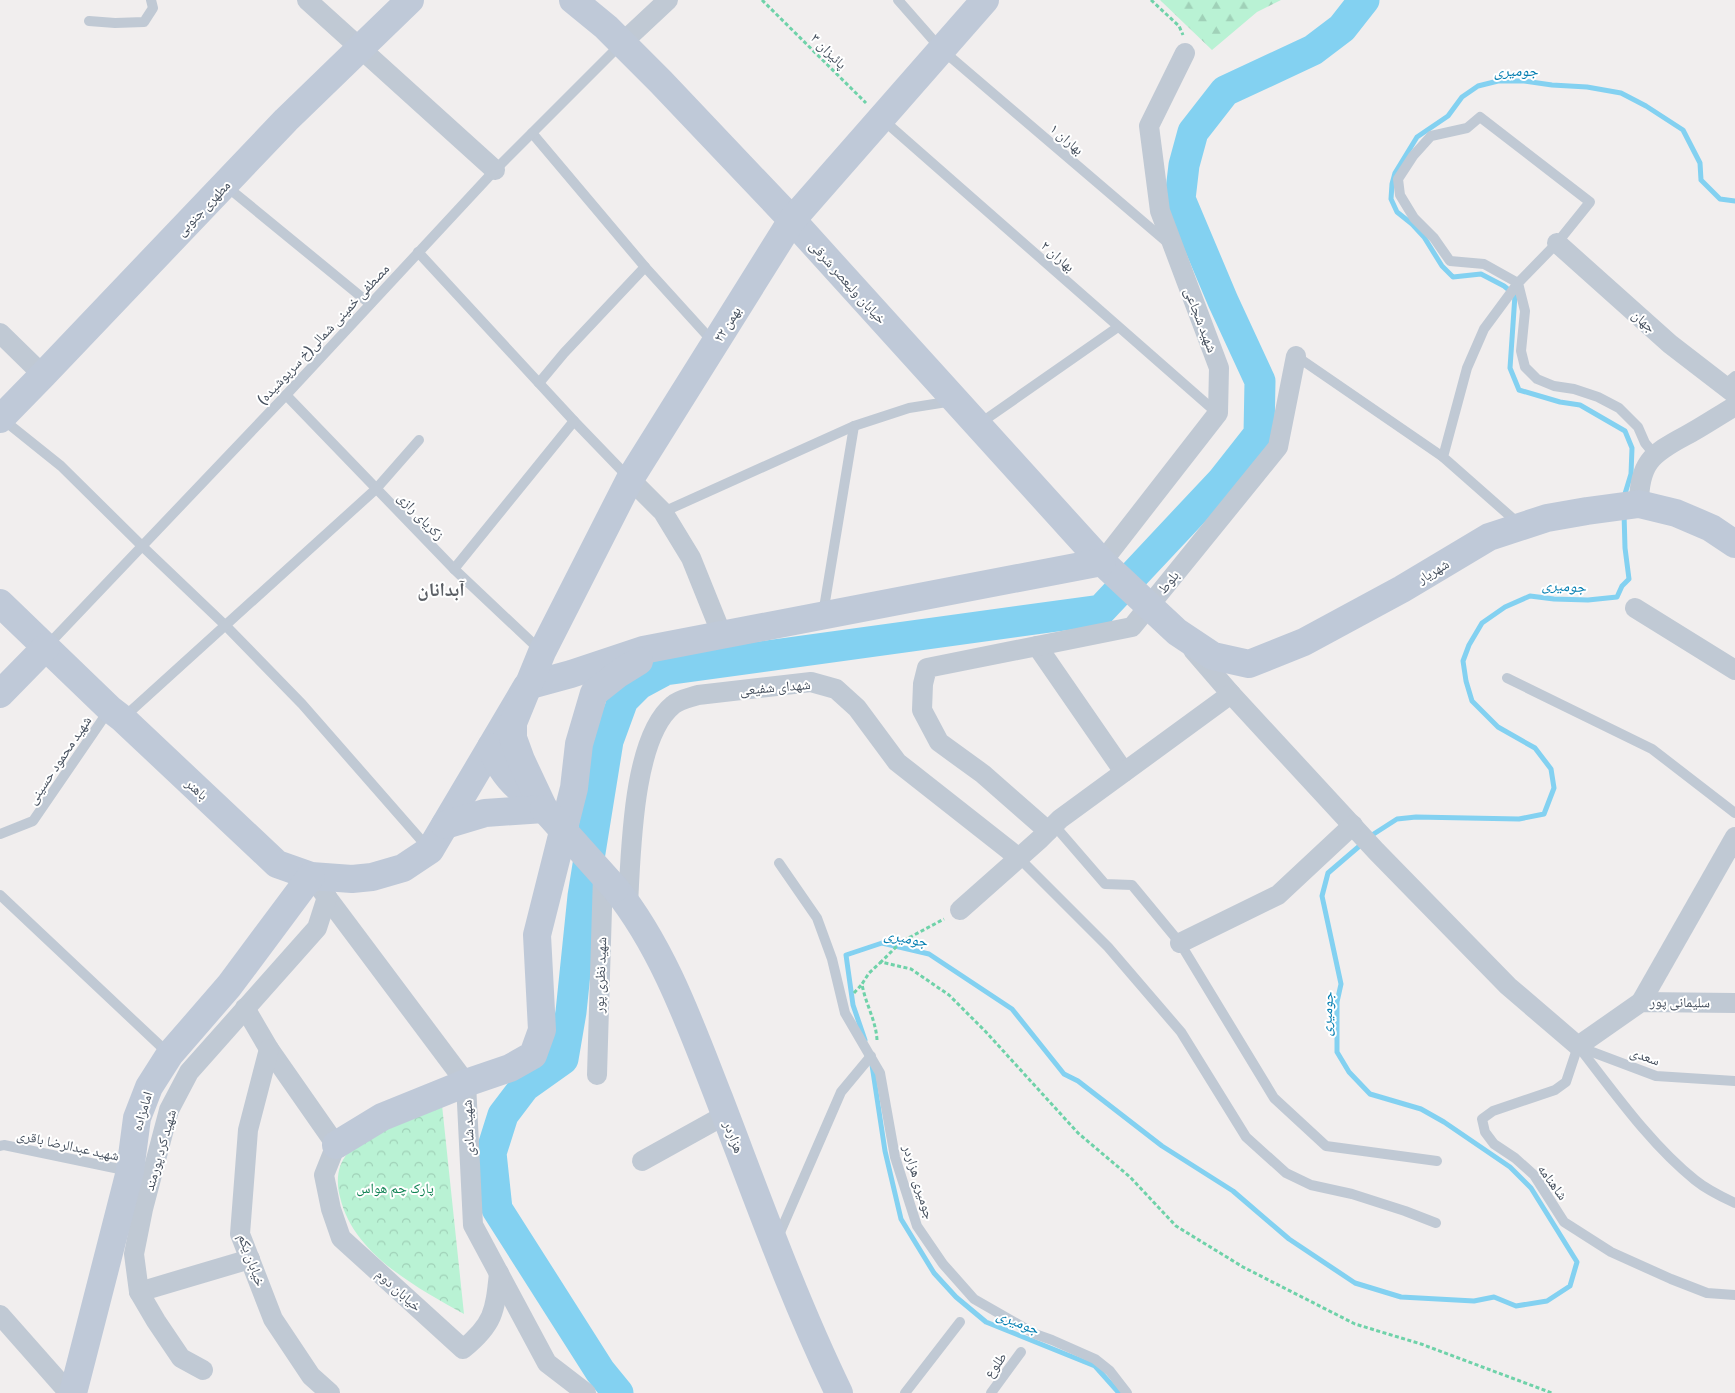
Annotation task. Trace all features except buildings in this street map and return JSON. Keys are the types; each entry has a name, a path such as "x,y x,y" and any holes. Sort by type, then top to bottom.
{"main road":[{"name":"مطهری جنوبی","path":"0,418 225,186 286,120 410,0"},
{"name":"خیابان ولیعصر شرقی","path":"573,0 622,43 792,220 1108,567 1149,606"},
{"name":"۲۲ بهمن","path":"527,686 542,652 630,479 792,220 984,0"},
{"name":"شهریار","path":"1149,606 1177,632 1213,656 1249,664 1304,642 1402,589 1489,537 1520,526 1555,517 1626,506 1676,513 1711,528 1735,544"},
{"path":"430,850 527,686 571,674 643,650 822,615 1108,567"},
{"name":"باهنر","path":"0,603 277,864 319,887 403,868 430,850"},
{"path":"336,1146 382,1117 466,1083 510,1068 533,1055 542,1030 538,935 574,788 579,744 594,693 618,674 663,646"},
{"path":"0,694 46,647"},
{"path":"527,686 513,723 513,738 544,809"},
{"path":"491,746 501,770 509,781 544,809"},
{"path":"469,784 503,791 544,809"},
{"path":"444,825 485,813 544,809"},
{"name":"هزاردر","path":"544,809 615,889 657,954 685,1010 774,1245 839,1393"},
{"name":"امامزاده","path":"71,1393 130,1172 137,1118 149,1087 170,1054 319,887"}],"street":[{"path":"307,0 494,170"},
{"path":"622,43 668,0"},
{"name":"شهید شجاعی","path":"1185,45 1149,126 1160,211 1219,368 1218,413"},
{"name":"جهان","path":"1557,243 1670,344 1731,385"},
{"path":"0,333 43,375"},
{"name":"بلوط","path":"1047,832 983,774 939,742 922,710 923,684 927,668 1132,627 1278,447 1296,356"},
{"path":"1626,506 1639,486 1646,466 1655,455 1666,445 1735,406"},
{"path":"1108,567 1218,413"},
{"path":"630,479 663,512 691,558 722,635"},
{"path":"1635,608 1735,670"},
{"path":"1177,632 1231,694 1376,851 1508,986 1578,1046"},
{"path":"1037,646 1124,772"},
{"name":"شهدای شفیعی","path":"615,889 641,770 653,734 664,714 681,700 698,695 812,682 836,689 857,708 897,762 1019,858"},
{"path":"960,910 1060,819 1231,694"},
{"path":"1180,942 1278,895 1349,821"},
{"path":"1641,1002 1735,837"},
{"name":"شهید شادی","path":"319,887 466,1083 473,1225 547,1363 586,1393"},
{"name":"شهید کرد پورمند","path":"203,1370 181,1358 139,1292 134,1254 143,1209 169,1110 189,1072 317,928 319,887"},
{"name":"شهید نظری پور","path":"596,1075 615,889"},
{"name":"سلیمانی پور","path":"1578,1046 1641,1002 1735,1003"},
{"path":"245,1008 269,1049 336,1146"},
{"name":"خیابان یکم","path":"269,1049 248,1130 240,1234 273,1319 311,1376 330,1393"},
{"path":"642,1161 726,1115"},
{"name":"خیابان دوم","path":"336,1146 324,1175 341,1238 463,1349 479,1336 491,1318 496,1303 499,1273"},
{"path":"139,1292 250,1258"},
{"path":"0,1315 71,1393"}],"lane":[{"path":"89,21 115,23 144,22 153,8 151,0"},
{"name":"بهاران ۱","path":"898,0 942,49 1174,249"},
{"name":"مصطفی خمینی شمالی(خ سرپوشیده)","path":"46,647 286,394 494,170 622,43"},
{"path":"1443,457 1467,368 1484,329 1518,283 1557,243 1590,202 1480,117 1466,128 1431,136 1413,156 1398,179 1400,195 1414,218 1434,238 1450,261 1484,264 1518,283 1525,311 1521,351 1525,367 1536,379 1554,386 1574,389 1598,397 1619,408 1638,428 1645,443 1655,455"},
{"name":"بهاران ۲","path":"881,118 1218,413"},
{"path":"532,132 645,267 714,344"},
{"path":"225,186 370,304"},
{"path":"418,252 539,384 630,479"},
{"path":"539,384 564,353 645,267"},
{"path":"978,424 1118,327"},
{"path":"1296,356 1443,457 1520,526"},
{"name":"زکریای رازی","path":"286,394 454,569 542,652"},
{"path":"663,512 854,426 909,408 956,400"},
{"path":"0,418 61,466 226,626 302,704 430,850"},
{"path":"454,569 574,421"},
{"path":"822,615 854,426"},
{"name":"شهید محمود حسینی","path":"0,834 33,821 116,714 226,626 376,489 419,440"},
{"path":"1507,678 1652,749 1735,813"},
{"path":"1047,832 1104,884 1132,885 1180,942 1274,1098 1326,1146 1437,1161"},
{"path":"1019,858 1108,947 1181,1032 1246,1137 1286,1173 1311,1185 1352,1194 1405,1211 1436,1224"},
{"name":"جومیری هزاردر","path":"779,863 817,918 832,959 845,1013 880,1073 895,1157 917,1226 943,1264 974,1299 1035,1334 1095,1359 1110,1371 1127,1393"},
{"path":"0,894 170,1054"},
{"path":"1578,1046 1628,1110 1670,1158 1696,1182 1735,1203"},
{"name":"سعدی","path":"1578,1046 1656,1076 1735,1080"},
{"name":"شاهنامه","path":"1578,1046 1566,1082 1555,1090 1493,1111 1482,1119 1485,1132 1494,1144 1515,1158 1534,1175 1564,1222 1611,1252 1671,1279 1707,1293 1735,1295"},
{"path":"774,1245 841,1092 870,1056"},
{"name":"شهید عبدالرضا باقری","path":"0,1146 4,1145 130,1172"},
{"path":"905,1393 960,1322"},
{"name":"طلوع","path":"991,1393 1021,1352"}],"path":[{"name":"پائیزان ۳","path":"762,0 881,118"},
{"path":"1151,0 1179,26 1185,45"},
{"path":"843,1006 869,973 901,942 960,910"},
{"path":"876,967 881,962 911,970 949,995 986,1032 1078,1133 1130,1177 1176,1226 1243,1268 1355,1324 1421,1344 1552,1393"},
{"path":"862,984 864,996 876,1026 880,1073"}],"green space":[{"path":"1160,0 1281,0 1257,12 1212,50"},
{"name":"پارک چم هواس","path":"442,1105 464,1314 407,1280 372,1252 358,1236 347,1217 338,1185 338,1174 344,1158 368,1136 392,1124"}],"waterway":[{"path":"618,1393 600,1371 497,1209 491,1153 503,1115 525,1086 563,1059 571,1012 583,896 608,741 623,700 639,684 665,670 1101,610 1222,481 1259,434 1260,381 1223,301 1180,199 1184,165 1193,132 1225,91 1313,50 1342,28 1364,0"},
{"name":"جومیری","path":"1624,497 1631,474 1632,448 1625,431 1580,405 1560,402 1519,390 1510,368 1515,295 1504,286 1481,274 1453,277 1442,266 1424,237 1397,212 1391,199 1395,173 1417,137 1448,116 1462,97 1478,86 1498,81 1524,81 1587,87 1621,93 1646,106 1683,130 1700,163 1701,180 1720,199 1735,201"},
{"name":"جومیری","path":"1369,837 1397,819 1416,817 1519,819 1544,814 1554,788 1551,769 1535,748 1498,727 1472,701 1463,661 1469,645 1482,623 1505,607 1530,596 1588,600 1617,597 1622,586 1629,579 1625,548 1624,513"},
{"name":"جومیری","path":"865,1040 853,1005 846,955 882,943 929,954 1012,1009 1064,1074 1078,1081 1162,1146 1233,1191 1289,1239 1355,1283 1401,1297 1474,1301 1494,1297 1516,1306 1547,1301 1570,1286 1577,1262 1531,1188 1510,1167 1444,1122 1421,1109 1370,1094 1349,1072 1337,1052 1337,1002 1341,984 1322,896 1328,873 1363,843"},
{"name":"جومیری","path":"872,1065 885,1151 901,1219 934,1273 956,1297 986,1322 1095,1366 1119,1393"}],"district":[{"name":"آبدانان","path":"441,589"}]}
